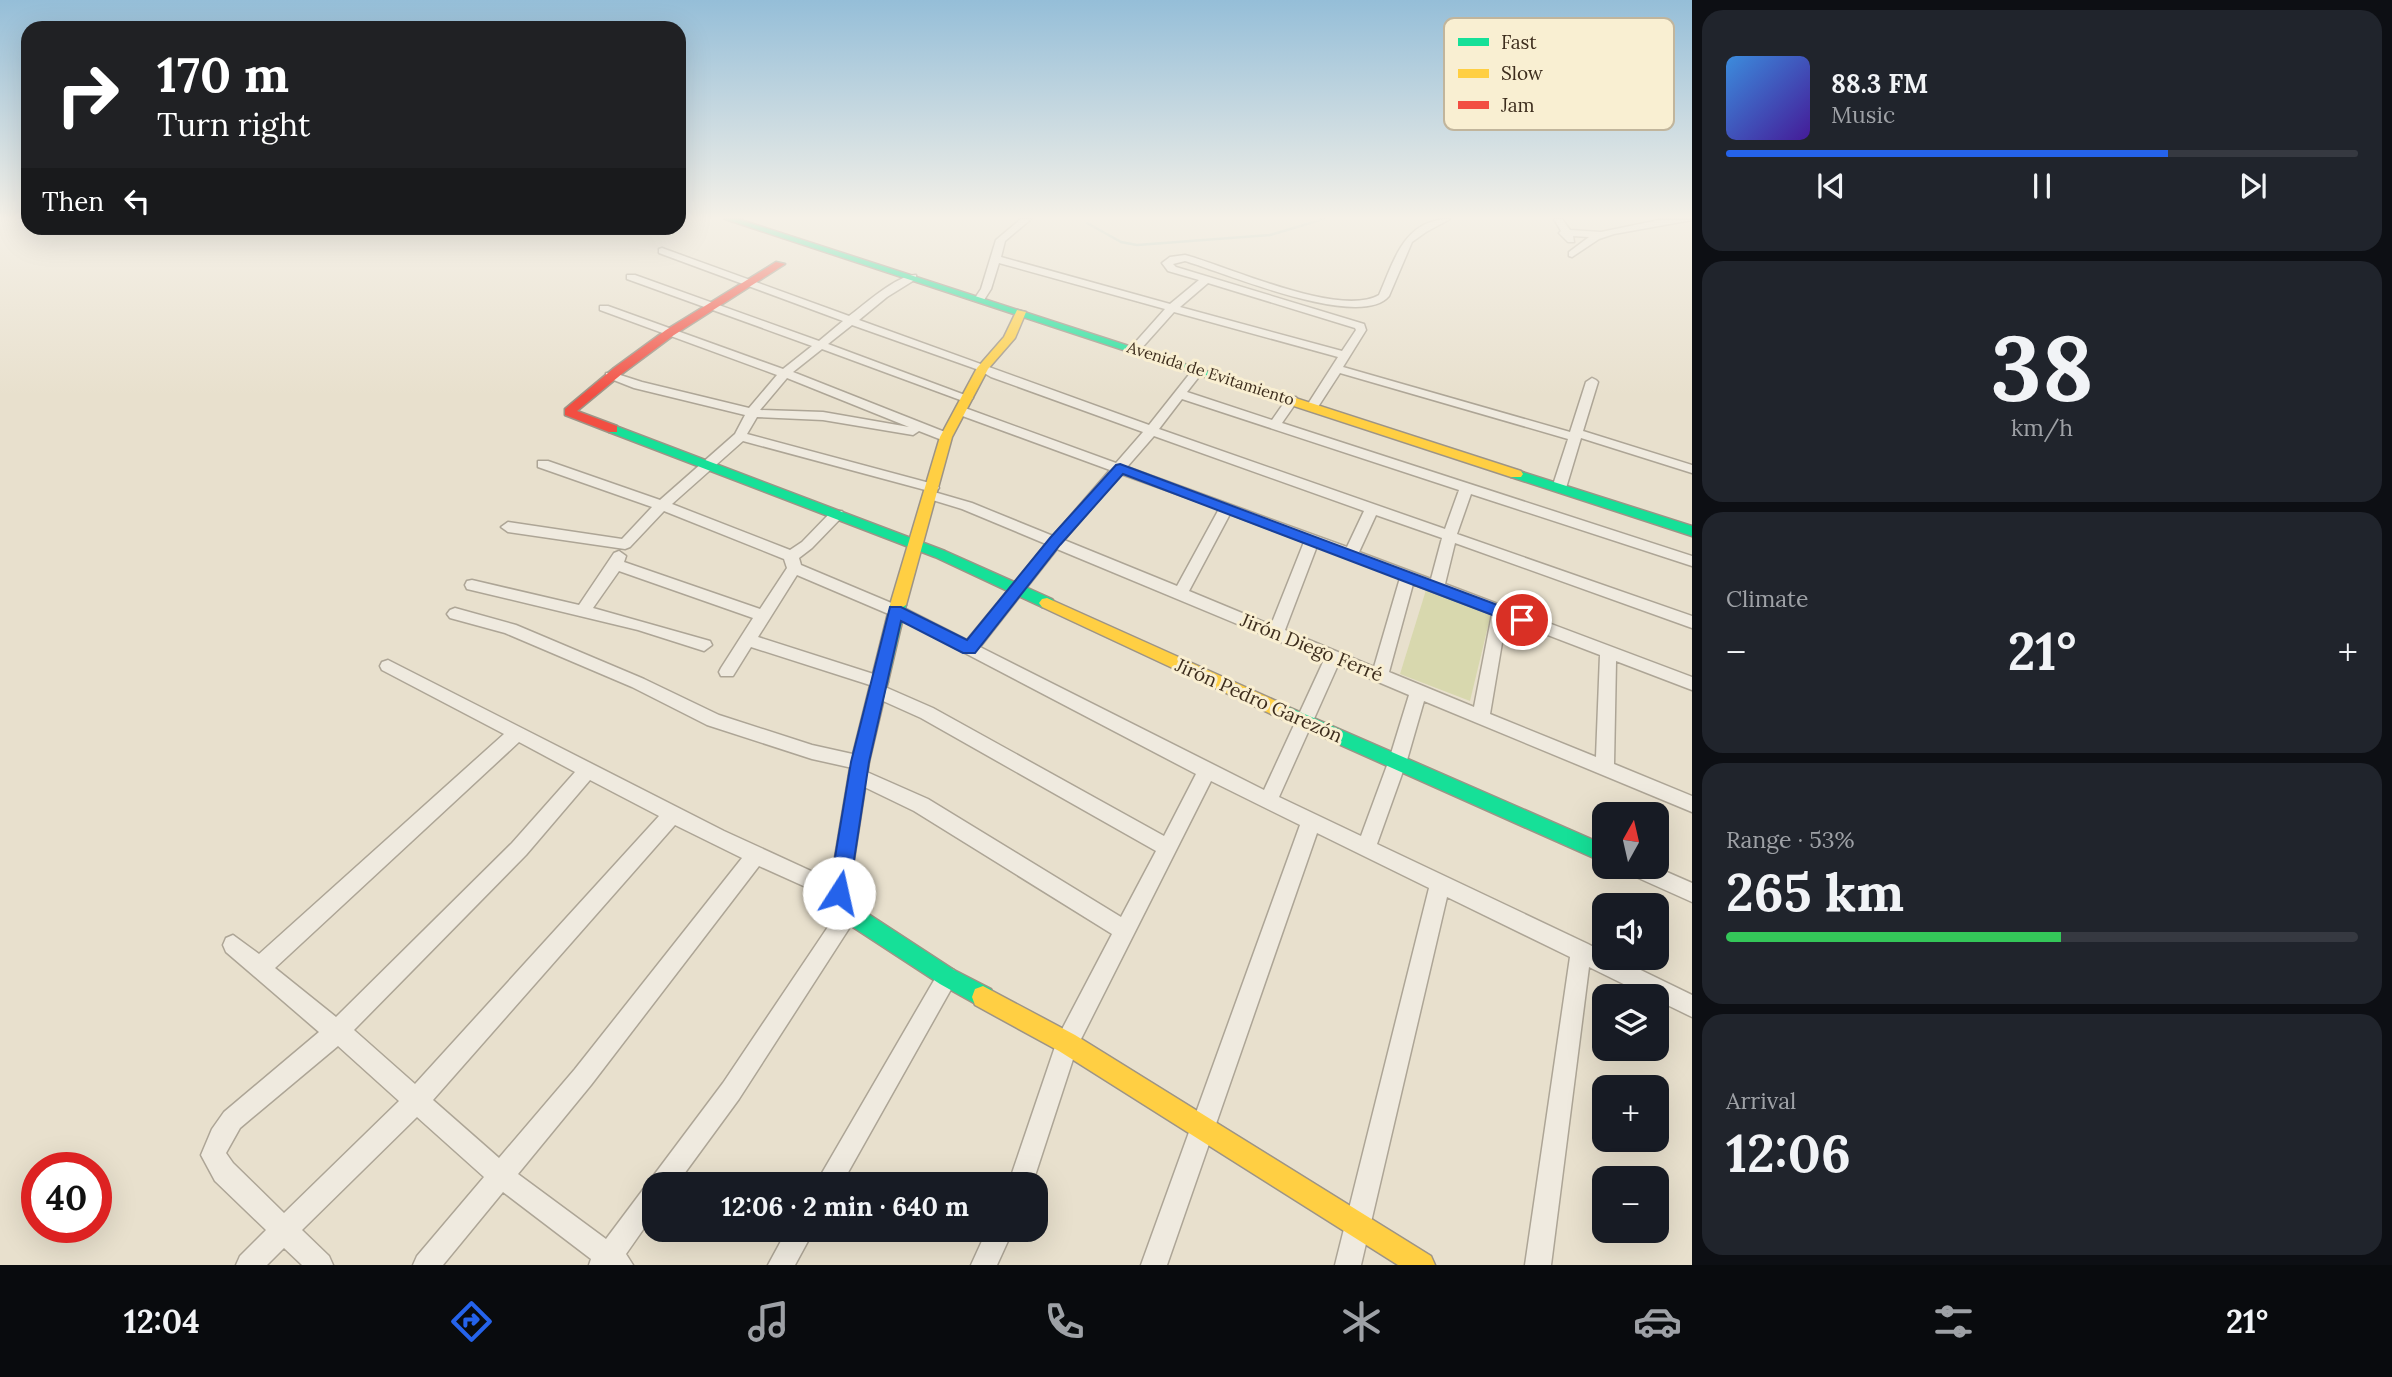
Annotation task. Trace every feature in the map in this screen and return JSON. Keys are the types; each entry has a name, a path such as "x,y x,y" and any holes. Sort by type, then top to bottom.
{"street":[{"path":"637,278 822,345 1120,468 1692,684"},
{"path":"733,278 854,319 996,375 1371,510 1692,622"},
{"path":"610,375 710,305 758,278"},
{"path":"583,611 616,564 625,544 662,505 740,436 759,401 785,373 883,295 910,278"},
{"name":"Avenida de Evitamiento","path":"915,278 1692,531"},
{"path":"980,298 989,278"},
{"path":"1064,278 1346,356"},
{"path":"1204,278 1360,326 1361,330 1339,369 1312,407"},
{"path":"1249,278 1328,303 1372,305 1382,298 1390,278"},
{"path":"1136,348 1171,309 1207,279"},
{"path":"604,309 785,373 946,437"},
{"path":"671,1172 731,1091 844,903 860,769 914,543 946,437 983,368 1009,338 1021,312"},
{"path":"969,649 1055,542 1152,431 1199,369"},
{"path":"1339,369 1692,468"},
{"path":"610,375 638,385 754,413 823,416 946,437"},
{"name":"Jirón Pedro Garezón","path":"610,375 569,412 914,543 1304,722 1398,760 1592,848"},
{"path":"1559,488 1592,382"},
{"path":"1180,394 1692,561"},
{"path":"1274,425 1292,400"},
{"name":"Jirón Diego Ferré","path":"740,436 931,491 1692,804"},
{"path":"543,464 662,505 896,611 1207,771 1692,1006"},
{"path":"1437,587 1449,537 1466,488"},
{"path":"1181,593 1227,507"},
{"path":"1351,554 1371,510"},
{"path":"727,672 763,616 792,562 837,514"},
{"path":"508,527 625,544"},
{"path":"1276,632 1312,540"},
{"path":"616,564 763,616"},
{"path":"1380,675 1408,576"},
{"path":"472,585 674,634 704,645"},
{"path":"1480,716 1500,612"},
{"path":"455,614 510,629 638,683 713,720 860,769 1125,931"},
{"path":"747,640 879,686 1168,848"},
{"path":"1605,766 1608,653"},
{"path":"1268,801 1334,656"},
{"path":"387,666 587,771 717,837 757,854 844,903 947,977 1067,1043 1422,1265"},
{"path":"1366,848 1398,760 1418,691"},
{"path":"259,968 517,733"},
{"path":"320,1265 224,1172 213,1155 220,1137 232,1120 338,1031 519,849 587,771"},
{"path":"1024,1172 1067,1043 1207,771"},
{"path":"249,1265 416,1101 674,813"},
{"path":"1154,1265 1311,822"},
{"path":"426,1265 706,923 757,854"},
{"path":"1661,879 1692,893"},
{"path":"1348,1265 1440,884"},
{"path":"233,945 318,1018 338,1031 500,1176 610,1262 642,1213"},
{"path":"1538,1265 1581,951"},
{"path":"834,1172 947,977"},
{"path":"781,1265 794,1242"},
{"path":"984,1265 995,1242"}],"green space":[{"path":"1426,590 1491,614 1470,701 1400,674"}],"traffic: fast":[{"path":"912,278 1246,386"},
{"path":"613,429 940,554 1047,603"},
{"path":"1516,474 1692,531"},
{"path":"898,605 860,762 839,893 849,913 947,977 983,997"},
{"path":"1277,709 1592,848"}],"traffic: slow":[{"path":"898,605 946,437 983,368 1009,338 1021,312"},
{"path":"1246,386 1516,474"},
{"path":"1047,603 1277,709"},
{"path":"983,997 1067,1043 1422,1265"}],"traffic: jam":[{"path":"613,429 569,412 618,371 670,333 757,278"}],"route":[{"path":"839,893 860,762 896,611 969,649 1055,542 1120,468 1522,620"}]}
